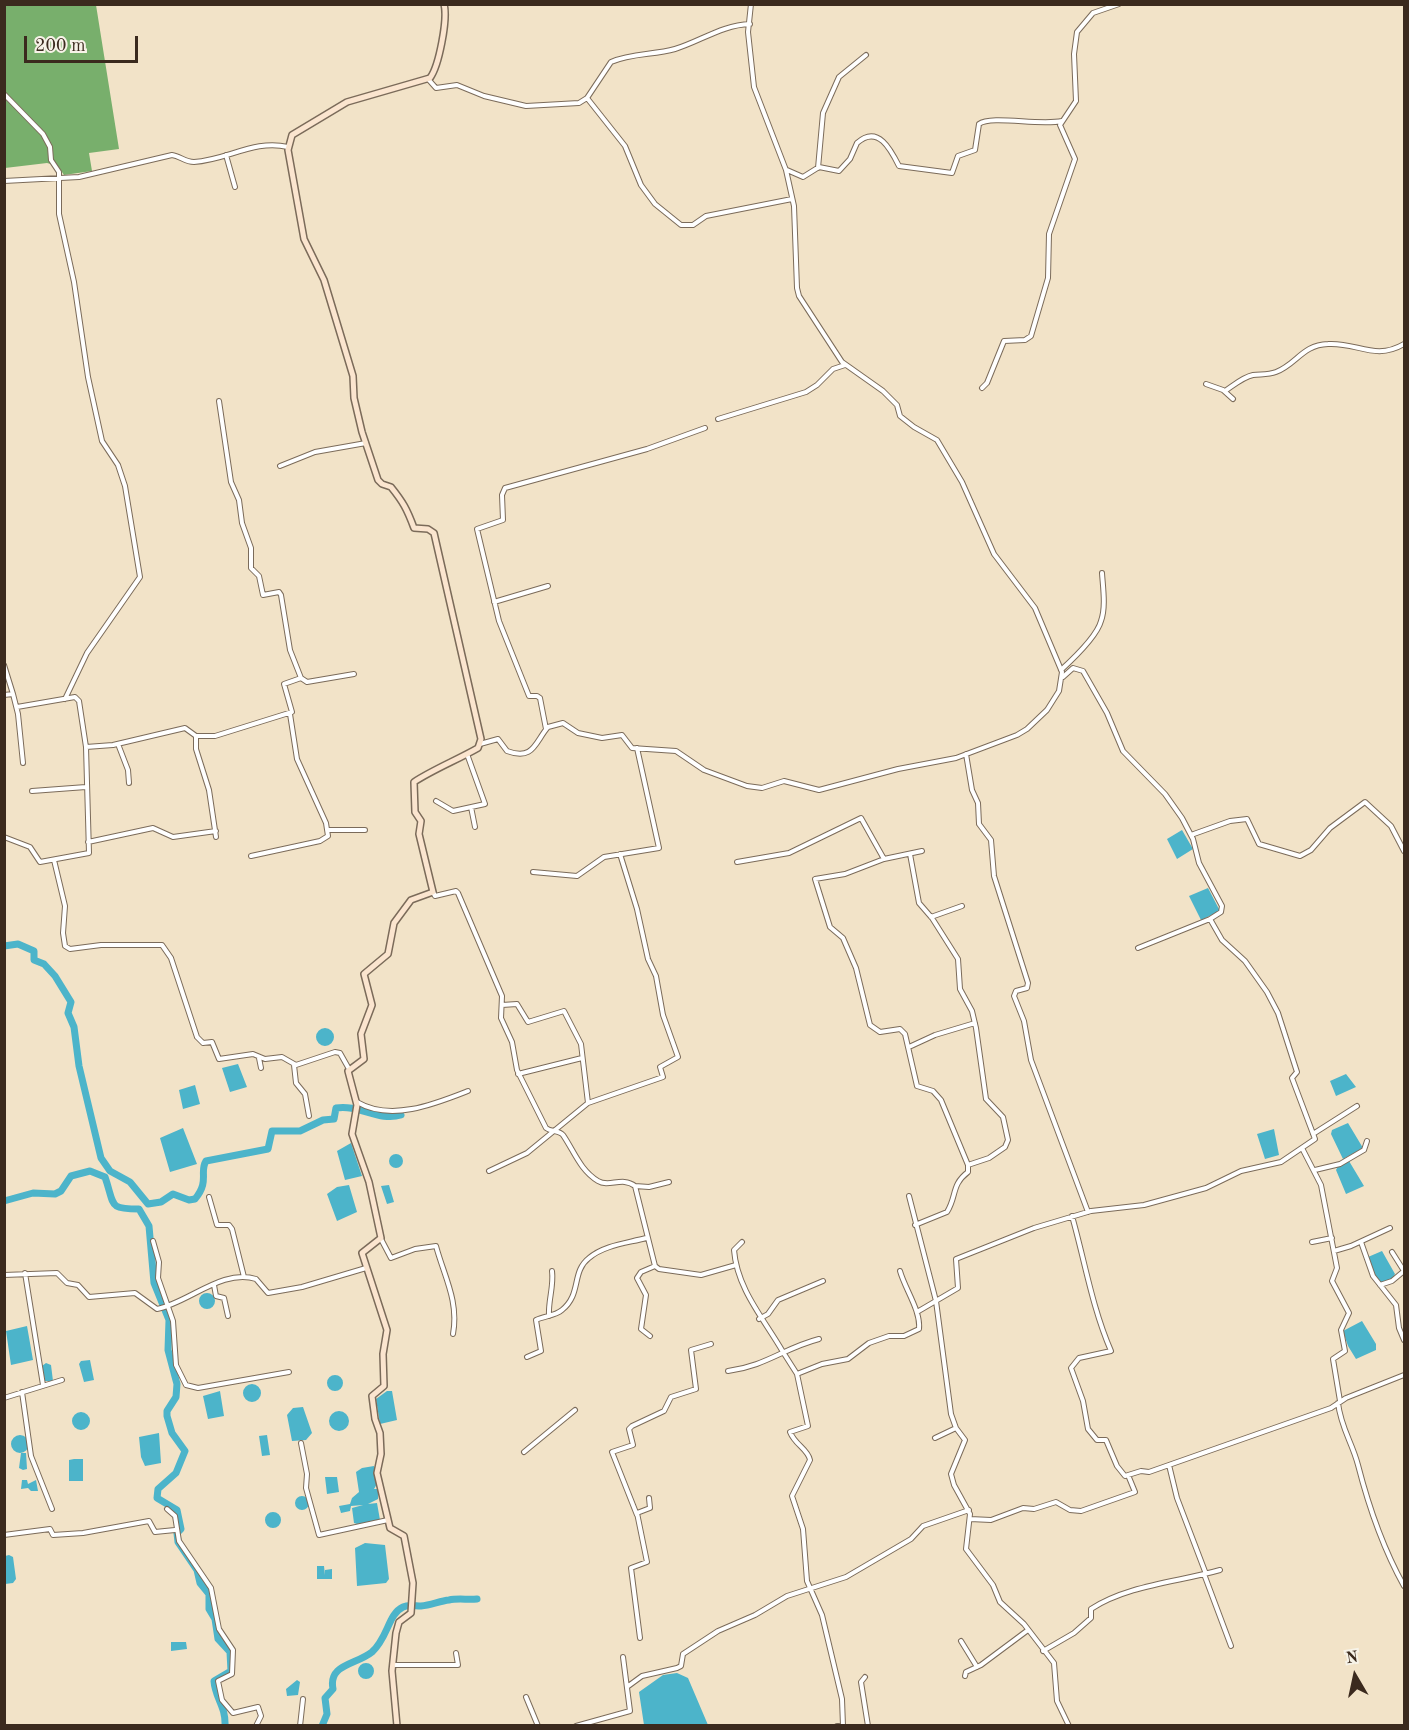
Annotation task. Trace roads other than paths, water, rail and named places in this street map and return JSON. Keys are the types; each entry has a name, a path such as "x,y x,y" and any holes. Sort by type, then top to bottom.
{"street":[{"path":"444,4 445,24 434,70 428,79 347,102 292,135 288,147 304,239 322,274 353,376 354,398 378,480 391,487 397,498 406,504 414,528 428,529 434,533 470,682 480,744"},
{"path":"546,729 563,723 578,733 605,738 622,735 632,748 676,751 704,770 747,786 762,788 784,782 811,790 966,754 1027,729 1055,699 1062,677 1035,608 994,555 962,482 937,440 900,416 897,405 883,391 845,365 797,291 797,246 786,170 754,87 751,4"},
{"path":"982,388 990,378 1002,343 1007,339 1029,339 1048,278 1049,234 1075,159 1060,126 1076,101 1074,54 1077,32 1092,13 1119,4"},
{"path":"428,79 436,88 457,85 484,96 526,106 579,103 587,98 611,62 674,49 700,41 729,26 750,24"},
{"path":"818,168 820,119 839,77 866,55"},
{"path":"4,94 43,134 60,178 59,214 74,282 88,377 102,441 118,465 125,486 140,577 87,653 65,699"},
{"path":"587,98 625,146 630,155 632,170 655,204 681,225 693,225 706,216 792,199"},
{"path":"786,170 804,177 818,168 840,171 850,159 856,143 871,137 881,139 888,145 898,166 952,173 958,156 975,150 979,123 983,120 1002,119 1048,125 1062,122"},
{"path":"4,181 88,176 100,170 122,169 172,155 193,162 263,144 288,147"},
{"path":"226,155 235,187"},
{"path":"1225,391 1251,375 1280,371 1310,347 1330,344 1370,352 1391,350 1404,344"},
{"path":"718,419 806,392 818,385 832,369 845,365"},
{"path":"1206,384 1225,391 1233,399"},
{"path":"219,401 231,482 239,500 242,523 251,548 251,568 259,576 263,594 279,592 281,595 290,650 301,678 307,682 354,674"},
{"path":"669,1182 649,1187 635,1186 627,1181 603,1183 597,1181 580,1164 562,1133 546,1128 518,1074 512,1042 501,1018 502,1005 494,974 458,891 435,896 433,892 419,834 421,821 415,812 414,782 431,774 444,763 467,754 480,744 498,739 507,751 518,754 526,752 537,746 546,729 540,698 529,696 525,691 494,602 476,530 503,520 502,495 505,488 647,449 705,428"},
{"path":"280,466 322,450 366,443"},
{"path":"1061,670 1101,622 1104,602 1102,573"},
{"path":"494,602 548,586"},
{"path":"4,665 17,707 23,763"},
{"path":"1062,677 1074,667 1083,671 1107,712 1123,751 1172,801 1191,835 1199,862 1222,906 1221,912 1210,919 1138,948"},
{"path":"251,856 320,841 327,837 328,830 297,759 291,711 284,684 301,678"},
{"path":"4,695 13,694"},
{"path":"4,837 30,847 40,862 89,853 86,747 79,701 75,697 17,707"},
{"path":"86,747 118,744 185,728 196,736 227,733 290,714"},
{"path":"196,736 196,749 209,790 216,837"},
{"path":"118,744 128,770 129,783"},
{"path":"533,872 577,876 601,858 658,849 660,845 653,824 637,748"},
{"path":"436,801 453,811 485,804 467,754"},
{"path":"966,754 972,790 978,807 979,824 991,840 994,876 1028,983 1027,988 1016,992 1014,996 1024,1021 1030,1057 1088,1212"},
{"path":"32,791 86,787"},
{"path":"1191,835 1230,820 1248,819 1259,844 1300,856 1311,850 1330,828 1365,802 1391,826 1404,851"},
{"path":"471,807 475,827"},
{"path":"737,862 789,853 861,818 884,859"},
{"path":"88,842 153,828 173,837 216,831"},
{"path":"328,830 365,830"},
{"path":"915,1225 947,1212 959,1178 968,1172 968,1166 941,1100 933,1091 917,1086 906,1037 900,1029 880,1032 870,1025 856,968 843,938 830,927 815,879 844,874 884,859 922,851"},
{"path":"489,1171 527,1153 588,1103 663,1077 660,1066 678,1057 663,1015 656,976 648,959 620,854"},
{"path":"910,854 919,903 931,916 956,954 959,964 960,989 975,1023 986,1099 1001,1113 1008,1140 998,1152 968,1166"},
{"path":"54,860 66,914 63,933 65,946 70,949 101,945 162,945 171,958 199,1040 212,1042 219,1059 253,1054 259,1058 282,1057 294,1065 296,1083 305,1094 309,1116"},
{"path":"349,1069 364,1059 362,1034 372,1005 364,974 388,954 394,923 411,900 433,892"},
{"path":"931,916 962,906"},
{"path":"917,1312 958,1288 956,1259 1034,1228 1103,1207 1144,1205 1198,1191 1241,1170 1281,1162 1315,1139 1292,1078 1297,1072 1276,1008 1251,968 1222,940 1210,919"},
{"path":"502,1005 517,1004 528,1022 564,1011 580,1044 588,1103"},
{"path":"909,1047 935,1035 975,1023"},
{"path":"294,1065 335,1052 340,1053 349,1069 357,1103 352,1134 369,1182 381,1239 391,1258 415,1249 436,1246 444,1277 452,1293 453,1334"},
{"path":"259,1058 261,1068"},
{"path":"518,1074 582,1058"},
{"path":"357,1103 376,1111 393,1112 438,1103 468,1091"},
{"path":"1313,1134 1357,1106"},
{"path":"1316,1170 1340,1164 1364,1150 1367,1141"},
{"path":"1302,1148 1316,1170 1332,1238 1337,1271 1332,1281 1349,1313 1341,1330 1346,1351 1334,1359 1341,1425 1357,1462 1374,1520 1404,1586"},
{"path":"635,1186 646,1238 655,1266 659,1269 701,1275 735,1265"},
{"path":"909,1196 935,1300 947,1386 956,1428 965,1440 951,1478 969,1510 970,1519 965,1541 969,1555 990,1581 1000,1602 1028,1630 1055,1665 1057,1701 1069,1725"},
{"path":"209,1197 217,1225 232,1227 244,1277"},
{"path":"1072,1216 1093,1304 1111,1351 1079,1358 1071,1368 1083,1401 1088,1429 1097,1440 1106,1440 1117,1466 1125,1476 1169,1465 1331,1408 1339,1402 1404,1375"},
{"path":"1334,1251 1390,1228"},
{"path":"527,1357 540,1353 536,1320 564,1308 576,1292 577,1274 587,1259 615,1246 646,1238"},
{"path":"1312,1242 1332,1238"},
{"path":"381,1239 363,1250 366,1268 387,1330 383,1354 384,1386 372,1396 375,1419 380,1433 381,1454 377,1473 391,1529 405,1537 408,1569 413,1583 411,1611 398,1624 393,1665 397,1725"},
{"path":"153,1241 159,1262 158,1278 173,1321 176,1365 179,1375 192,1388 289,1372"},
{"path":"742,1242 734,1250 735,1265 759,1319 797,1374 808,1426 790,1431 795,1444 808,1454 810,1460 792,1494 803,1529 810,1588 822,1616 842,1699 840,1725"},
{"path":"1360,1242 1371,1272 1396,1305 1399,1328 1404,1340"},
{"path":"1380,1285 1392,1281 1404,1271 1392,1252"},
{"path":"650,1336 641,1329 646,1295 637,1278 641,1272 655,1266"},
{"path":"4,1275 59,1273 66,1282 76,1284 89,1297 135,1293 140,1294 153,1308 161,1308 214,1284 244,1277 256,1279 268,1293 302,1287 366,1268"},
{"path":"549,1316 554,1285 552,1271"},
{"path":"797,1374 822,1364 848,1359 869,1343 917,1331 920,1328 917,1312 905,1290 900,1271"},
{"path":"25,1274 43,1385"},
{"path":"759,1319 768,1314 778,1300 823,1281"},
{"path":"214,1284 216,1296 224,1298 228,1316"},
{"path":"728,1371 755,1366 791,1347 819,1339"},
{"path":"640,1638 631,1568 647,1562 637,1515 617,1471 612,1452 633,1445 629,1429 632,1426 664,1411 671,1397 696,1389 691,1350 711,1344"},
{"path":"4,1398 62,1380"},
{"path":"22,1392 31,1456 52,1509"},
{"path":"524,1452 575,1410"},
{"path":"935,1438 956,1428"},
{"path":"301,1443 307,1474 306,1488 318,1535 389,1520"},
{"path":"1169,1465 1178,1497 1231,1646"},
{"path":"970,1519 991,1520 1023,1508 1034,1509 1056,1502 1070,1510 1081,1511 1136,1492 1128,1475"},
{"path":"637,1515 638,1511 650,1507 649,1498"},
{"path":"169,1508 175,1516 175,1530 179,1541 211,1587 219,1629 233,1650 232,1674 215,1683 222,1700 233,1713 258,1707 261,1716 256,1725"},
{"path":"627,1687 642,1676 681,1666 683,1654 718,1631 754,1615 787,1596 846,1577 911,1539 921,1527 969,1510"},
{"path":"4,1535 50,1529 53,1535 83,1533 149,1521 155,1532 175,1530"},
{"path":"1043,1650 1083,1626 1091,1618 1091,1610 1101,1603 1136,1590 1220,1569"},
{"path":"965,1676 966,1672 977,1667 1028,1630"},
{"path":"962,1641 977,1667"},
{"path":"393,1665 458,1665 456,1653"},
{"path":"576,1725 630,1711 623,1657"},
{"path":"866,1677 861,1682 868,1725"},
{"path":"526,1697 538,1725"},
{"path":"300,1725 303,1699"}],"water":[{"path":"1182,830 1193,849 1177,859 1167,839"},
{"path":"1208,888 1220,911 1201,920 1189,896"},
{"path":"325,1028 331,1031 334,1037 331,1043 325,1046 319,1043 316,1037 319,1031"},
{"path":"238,1064 247,1087 230,1092 222,1068"},
{"path":"1346,1074 1356,1087 1336,1096 1330,1081"},
{"path":"195,1085 200,1104 183,1109 179,1090"},
{"path":"1348,1123 1363,1148 1343,1159 1331,1134 1332,1130"},
{"path":"183,1128 197,1164 170,1172 160,1138"},
{"path":"1274,1129 1279,1155 1265,1159 1257,1134"},
{"path":"351,1143 362,1176 345,1180 337,1151"},
{"path":"393,1154 399,1154 403,1161 399,1168 393,1168 389,1164 389,1158"},
{"path":"1349,1161 1364,1186 1346,1194 1336,1170 1338,1166"},
{"path":"349,1185 357,1212 337,1221 327,1194 337,1187"},
{"path":"389,1185 394,1202 387,1204 381,1186"},
{"path":"1382,1251 1395,1274 1392,1279 1379,1283 1372,1272 1368,1257"},
{"path":"207,1293 215,1301 207,1309 199,1301"},
{"path":"1362,1321 1376,1344 1376,1350 1356,1359 1343,1331"},
{"path":"27,1326 33,1360 11,1365 6,1331"},
{"path":"90,1360 94,1380 84,1382 79,1364 81,1361"},
{"path":"46,1363 51,1365 53,1381 45,1381 42,1366"},
{"path":"335,1375 343,1383 335,1391 327,1383"},
{"path":"252,1384 258,1387 261,1393 258,1399 252,1402 246,1399 243,1393 246,1387"},
{"path":"220,1391 224,1416 208,1419 203,1396"},
{"path":"387,1391 392,1391 397,1420 380,1424 376,1399"},
{"path":"303,1407 312,1433 306,1440 292,1441 287,1415 293,1408"},
{"path":"339,1411 346,1414 349,1421 346,1428 339,1431 332,1428 329,1421 332,1414"},
{"path":"81,1412 87,1415 90,1421 87,1427 81,1430 75,1427 72,1421 75,1415"},
{"path":"159,1433 161,1463 145,1466 141,1457 139,1437"},
{"path":"20,1435 26,1438 29,1444 26,1450 20,1453 14,1450 11,1444 14,1438"},
{"path":"267,1435 270,1455 262,1456 259,1436"},
{"path":"21,1453 26,1453 27,1469 23,1470 19,1468"},
{"path":"83,1459 83,1481 69,1481 69,1460"},
{"path":"374,1466 377,1484 374,1489 378,1489 378,1499 368,1504 377,1503 380,1520 357,1524 354,1523 352,1508 363,1505 351,1506 350,1511 341,1513 339,1506 350,1504 352,1498 359,1492 356,1472 362,1468"},
{"path":"325,1477 337,1477 339,1492 327,1494"},
{"path":"22,1480 27,1480 28,1484 36,1480 38,1491 31,1491 28,1488 21,1489"},
{"path":"302,1496 307,1498 309,1503 307,1508 302,1510 297,1508 295,1503 297,1498"},
{"path":"273,1512 279,1514 281,1520 279,1526 273,1528 267,1526 265,1520 267,1514"},
{"path":"365,1543 385,1545 389,1579 386,1583 357,1586 355,1548"},
{"path":"5,1556 13,1557 16,1579 13,1583 5,1584"},
{"path":"317,1566 324,1566 325,1575 325,1570 332,1569 332,1579 317,1579"},
{"path":"171,1642 186,1642 187,1649 171,1651"},
{"path":"366,1663 372,1665 374,1671 372,1677 366,1679 360,1677 358,1671 360,1665"},
{"path":"677,1673 688,1678 708,1725 644,1725 639,1692 663,1675"},
{"path":"297,1680 300,1682 298,1695 287,1696 286,1689"}],"waterway":[{"path":"4,946 18,944 34,951 34,960 44,964 55,976 71,1002 68,1013 74,1027 79,1066 101,1158 110,1171 130,1182 148,1204 161,1202 173,1194 189,1200 195,1199 202,1187 206,1161 268,1149 272,1131 300,1131 323,1120 334,1119 336,1108 353,1108 393,1117 401,1115"},
{"path":"4,1201 33,1193 55,1194 61,1191 71,1176 90,1171 105,1177 112,1200 117,1207 139,1209 149,1226 154,1283 169,1320 168,1350 177,1384 176,1397 167,1411 167,1416 172,1433 185,1451 176,1473 158,1489 157,1498 177,1510 181,1529 177,1533 178,1542 197,1570 200,1583 209,1594 209,1609 215,1619 218,1639 230,1652 231,1671 214,1681 224,1713 225,1726"},
{"path":"322,1726 327,1714 325,1698 333,1689 335,1674 372,1652 398,1610 403,1607 421,1606 452,1599 477,1599"}]}
